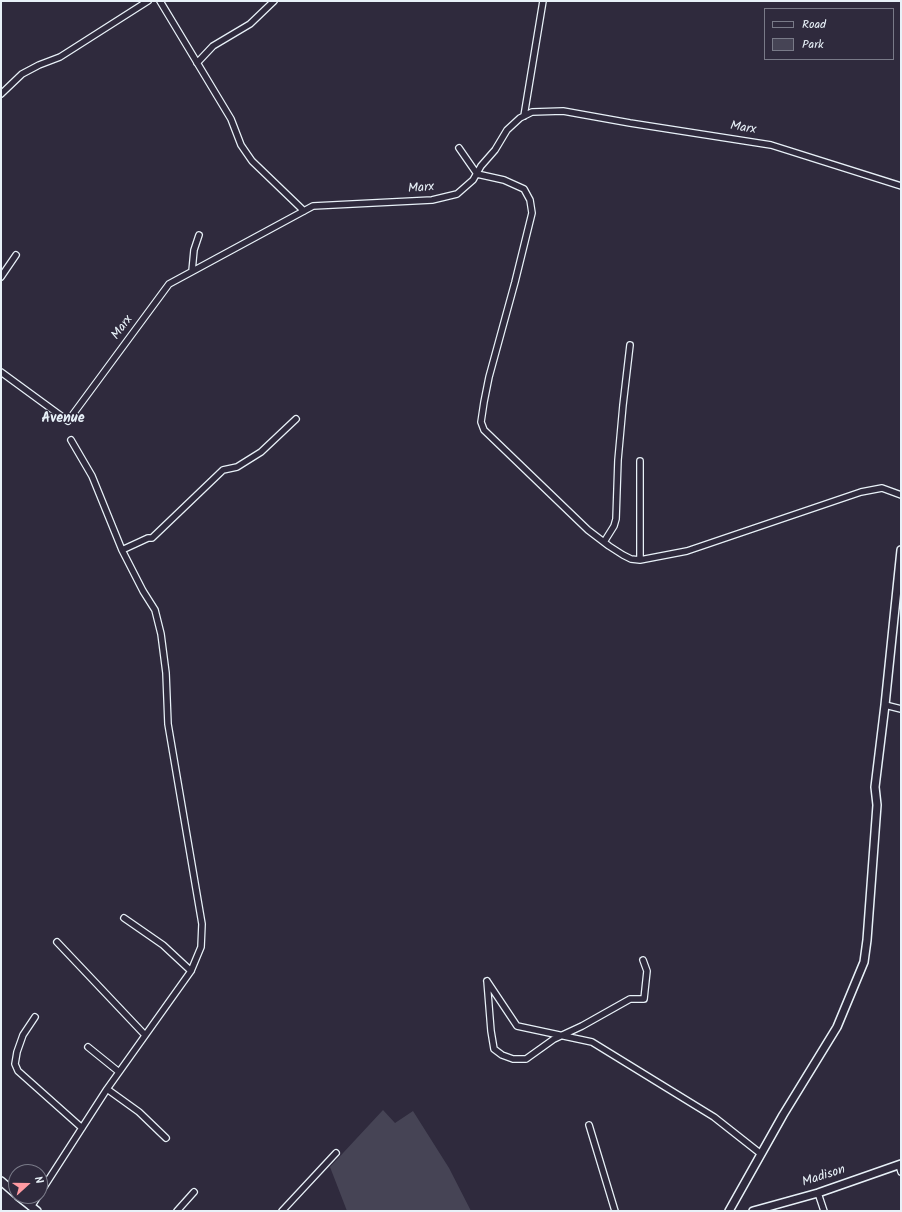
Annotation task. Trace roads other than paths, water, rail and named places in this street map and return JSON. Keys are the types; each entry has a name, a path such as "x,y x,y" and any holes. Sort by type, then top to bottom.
{"street":[{"path":"1,94 22,74 39,65 60,57 148,1"},
{"path":"160,1 231,119 241,145 252,161 304,211"},
{"path":"197,63 213,46 250,24 274,1"},
{"path":"524,116 543,1"},
{"name":"Marx","path":"1,372 68,421 169,284 313,206 432,200 458,194 473,180 481,166 495,150 507,130 520,118 532,112 563,111 630,123 771,144 901,186"},
{"path":"459,148 477,174 504,180 524,189 530,200 532,213 489,376 481,422 484,430 588,530 623,556 640,560 687,551 860,492 882,488 901,495"},
{"path":"192,271 194,250 199,235"},
{"path":"1,277 16,255"},
{"path":"604,542 614,526 616,519 618,460 630,345"},
{"path":"122,550 148,538 152,538 223,470 238,467 261,452 296,419"},
{"path":"48,1181 107,1089 191,971 201,948 202,924 168,724 166,673 161,634 155,610 143,591 122,550 92,476 71,440"},
{"path":"640,461 640,560"},
{"path":"729,1211 783,1115 836,1027 864,962 877,805 875,787 901,550"},
{"path":"885,705 901,709"},
{"path":"124,918 163,945 191,971"},
{"path":"57,942 145,1035"},
{"path":"643,960 647,971 644,999 630,999 582,1026 561,1035 554,1039 526,1059 513,1059 502,1055 494,1049 487,981 517,1026 561,1035 592,1042 714,1117 761,1154"},
{"path":"35,1017 23,1035 16,1052 16,1064 18,1071 82,1128"},
{"path":"88,1047 119,1072"},
{"path":"107,1089 139,1112 166,1138"},
{"path":"589,1125 615,1211"},
{"path":"282,1211 336,1153"},
{"path":"900,1164 901,1172"},
{"name":"Madison","path":"754,1211 818,1193 900,1164"},
{"path":"177,1211 194,1192"},
{"path":"818,1193 824,1211"}],"district":[{"name":"Avenue","path":"63,420"}]}
